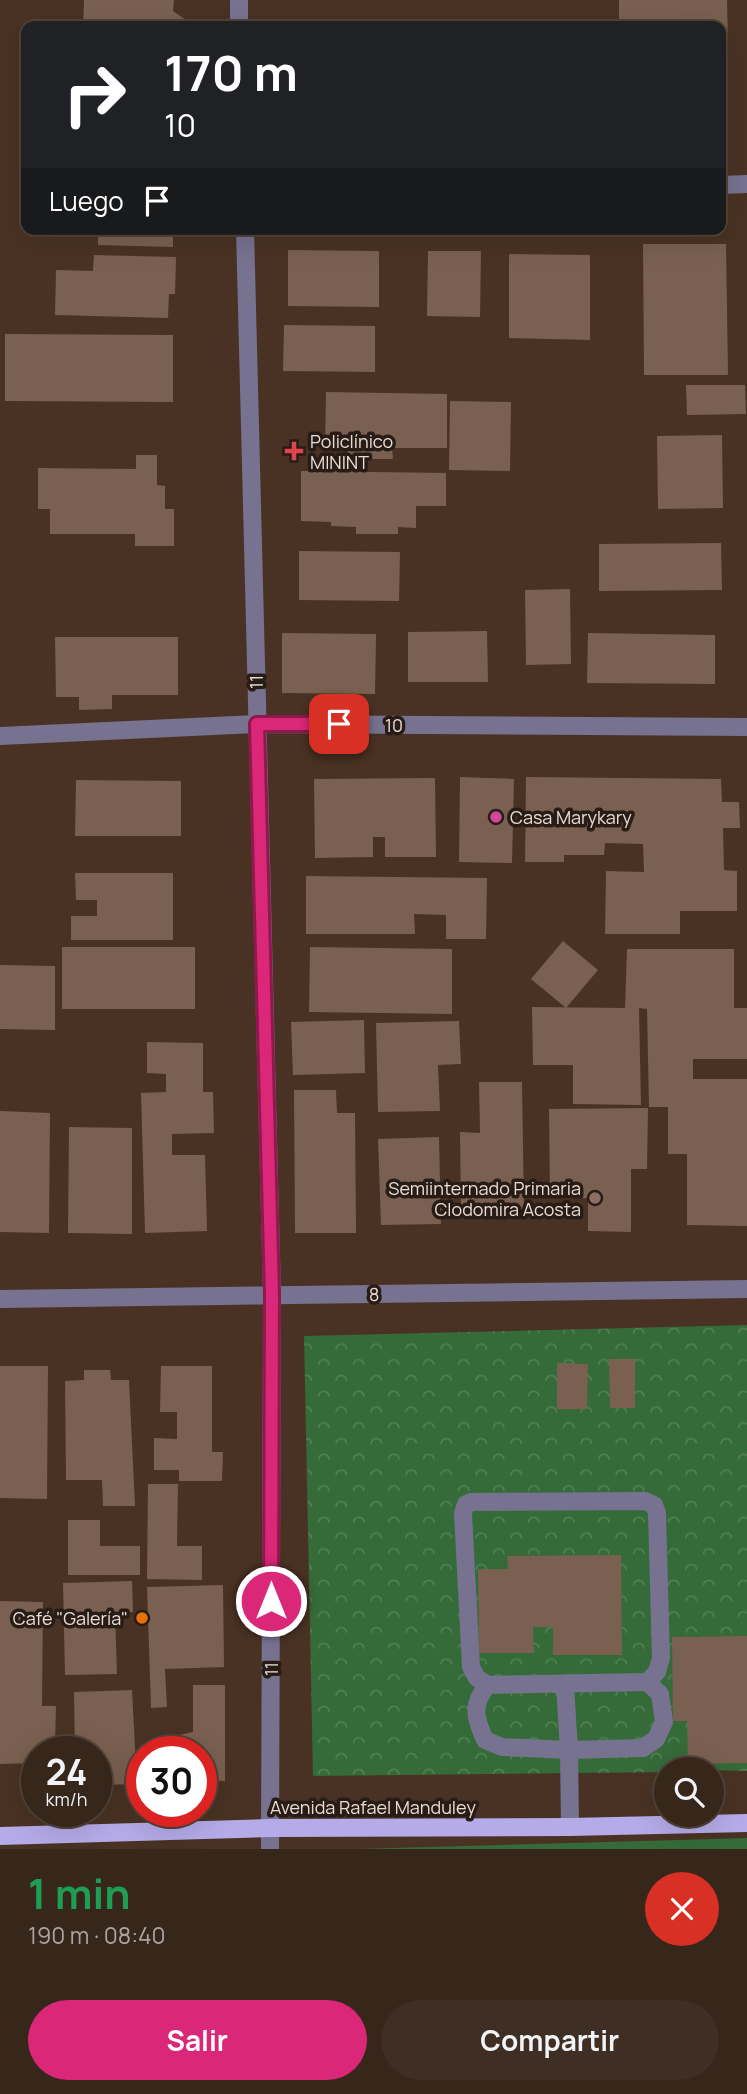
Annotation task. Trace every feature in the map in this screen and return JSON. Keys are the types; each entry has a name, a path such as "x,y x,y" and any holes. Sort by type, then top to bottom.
{"main road":[{"name":"Avenida Rafael Manduley","path":"0,1836 270,1828 570,1827 747,1823"}],"street":[{"path":"239,0 239,21"},
{"path":"726,185 747,184"},
{"name":"11","path":"244,235 272,1295 270,1849"},
{"name":"10","path":"0,736 257,724 747,727"},
{"name":"8","path":"0,1299 747,1289"},
{"path":"645,1501 654,1505 657,1513 661,1658 657,1672 647,1682 565,1685 488,1685 477,1678 471,1667 463,1513 466,1504 645,1501"},
{"path":"488,1685 479,1695 475,1708 485,1740 502,1747 569,1750 643,1748 656,1739 664,1722 660,1694 647,1682"},
{"path":"565,1685 570,1827"}],"green space":[{"path":"747,1325 747,1771 724,1770 724,1757 654,1757 654,1772 313,1776 304,1336"},
{"path":"747,1838 747,1849 357,1849"}],"building":[{"path":"84,0 174,0 173,11 188,21 83,21"},
{"path":"619,0 727,0 728,43 726,21 619,21"},
{"path":"98,235 173,235 173,247 98,245"},
{"path":"643,244 726,244 728,375 644,375"},
{"path":"288,250 379,251 379,307 288,306"},
{"path":"428,251 481,251 480,317 427,316"},
{"path":"509,254 590,255 590,340 509,338"},
{"path":"94,255 176,257 175,294 169,294 168,318 55,315 56,270 93,271"},
{"path":"284,325 375,326 375,372 283,371"},
{"path":"5,334 173,335 173,402 5,401"},
{"path":"686,385 745,385 746,414 687,415"},
{"path":"326,392 447,394 447,448 392,448 393,459 348,459 348,448 325,447"},
{"path":"450,401 511,402 510,471 449,470"},
{"path":"722,435 723,508 658,509 657,436"},
{"path":"136,455 157,455 157,485 165,486 165,509 174,509 174,546 135,546 135,534 50,534 50,509 38,509 38,468 136,469"},
{"path":"301,471 446,473 446,506 416,506 416,528 398,527 398,534 356,534 356,527 331,526 331,522 301,521"},
{"path":"721,543 722,590 599,591 599,544"},
{"path":"299,551 400,552 399,601 299,600"},
{"path":"570,589 571,664 526,665 525,590"},
{"path":"487,631 488,682 408,682 408,632"},
{"path":"282,633 376,634 375,694 282,693"},
{"path":"588,633 715,635 715,684 587,683"},
{"path":"55,637 178,637 178,695 112,695 112,709 79,710 79,697 56,697"},
{"path":"460,777 514,779 512,863 459,862"},
{"path":"526,777 721,779 722,802 739,802 740,828 723,828 724,870 737,871 737,911 680,911 680,934 605,934 606,871 644,872 643,844 605,843 604,855 564,855 564,862 525,862"},
{"path":"435,778 436,857 385,857 385,837 373,837 373,857 315,858 314,779"},
{"path":"76,780 181,781 181,836 75,836"},
{"path":"75,873 173,873 173,940 71,940 71,916 97,916 97,900 76,900"},
{"path":"306,876 487,878 486,939 446,939 446,915 414,914 415,934 306,934"},
{"path":"563,941 598,970 566,1008 531,979"},
{"path":"62,947 195,947 195,1009 62,1009"},
{"path":"310,947 452,949 452,1014 309,1012"},
{"path":"627,949 734,949 734,1008 747,1008 747,1059 693,1059 693,1079 747,1079 747,1226 687,1225 687,1154 668,1154 668,1107 649,1107 647,1009 639,1008 641,1105 573,1104 573,1065 533,1065 532,1007 625,1008"},
{"path":"0,965 55,966 55,1030 0,1029"},
{"path":"364,1020 365,1073 293,1075 291,1022"},
{"path":"459,1021 461,1064 438,1065 440,1111 378,1112 376,1023"},
{"path":"147,1042 203,1043 203,1092 213,1092 214,1133 172,1134 172,1155 205,1155 207,1231 145,1233 141,1093 166,1092 166,1074 147,1073"},
{"path":"479,1082 522,1082 524,1209 461,1209 460,1132 480,1133"},
{"path":"294,1090 336,1090 337,1113 355,1113 356,1233 295,1233"},
{"path":"648,1108 647,1169 631,1169 631,1232 588,1231 588,1198 550,1198 549,1109"},
{"path":"0,1111 50,1113 49,1233 0,1232"},
{"path":"69,1127 132,1128 132,1234 68,1233"},
{"path":"439,1137 441,1224 381,1225 378,1139"},
{"path":"609,1359 635,1359 635,1408 610,1408"},
{"path":"557,1363 588,1364 587,1409 557,1409"},
{"path":"0,1366 48,1366 47,1499 0,1498"},
{"path":"161,1366 212,1366 212,1452 223,1452 222,1481 179,1481 179,1470 154,1470 154,1438 177,1439 177,1412 160,1412"},
{"path":"84,1370 110,1370 111,1380 129,1380 135,1506 103,1506 102,1480 66,1480 65,1381 84,1380"},
{"path":"148,1484 178,1484 177,1546 202,1546 202,1580 147,1579"},
{"path":"68,1520 100,1520 100,1546 140,1546 140,1575 68,1575"},
{"path":"621,1555 622,1655 553,1655 553,1627 533,1627 534,1653 479,1653 478,1569 508,1569 507,1556"},
{"path":"132,1581 133,1612 115,1613 117,1674 65,1675 63,1583"},
{"path":"223,1585 224,1667 165,1669 167,1707 151,1708 147,1587"},
{"path":"0,1601 43,1602 42,1706 56,1706 55,1736 21,1736 21,1763 0,1764"},
{"path":"747,1636 747,1763 724,1763 724,1757 688,1757 687,1721 673,1721 672,1637"},
{"path":"193,1685 225,1685 225,1781 217,1781 217,1736 179,1736 193,1732"},
{"path":"132,1690 134,1736 126,1736 126,1784 112,1785 112,1736 75,1736 74,1692"}],"place":[{"name":"Policlínico MININT","path":"294,451"},
{"name":"Casa Marykary","path":"496,817"},
{"name":"Semiinternado Primaria Clodomira Acosta","path":"595,1198"},
{"name":"Café \"Galería\"","path":"142,1618"}],"route":[{"path":"271,1601 272,1295 257,724 339,724"}]}
